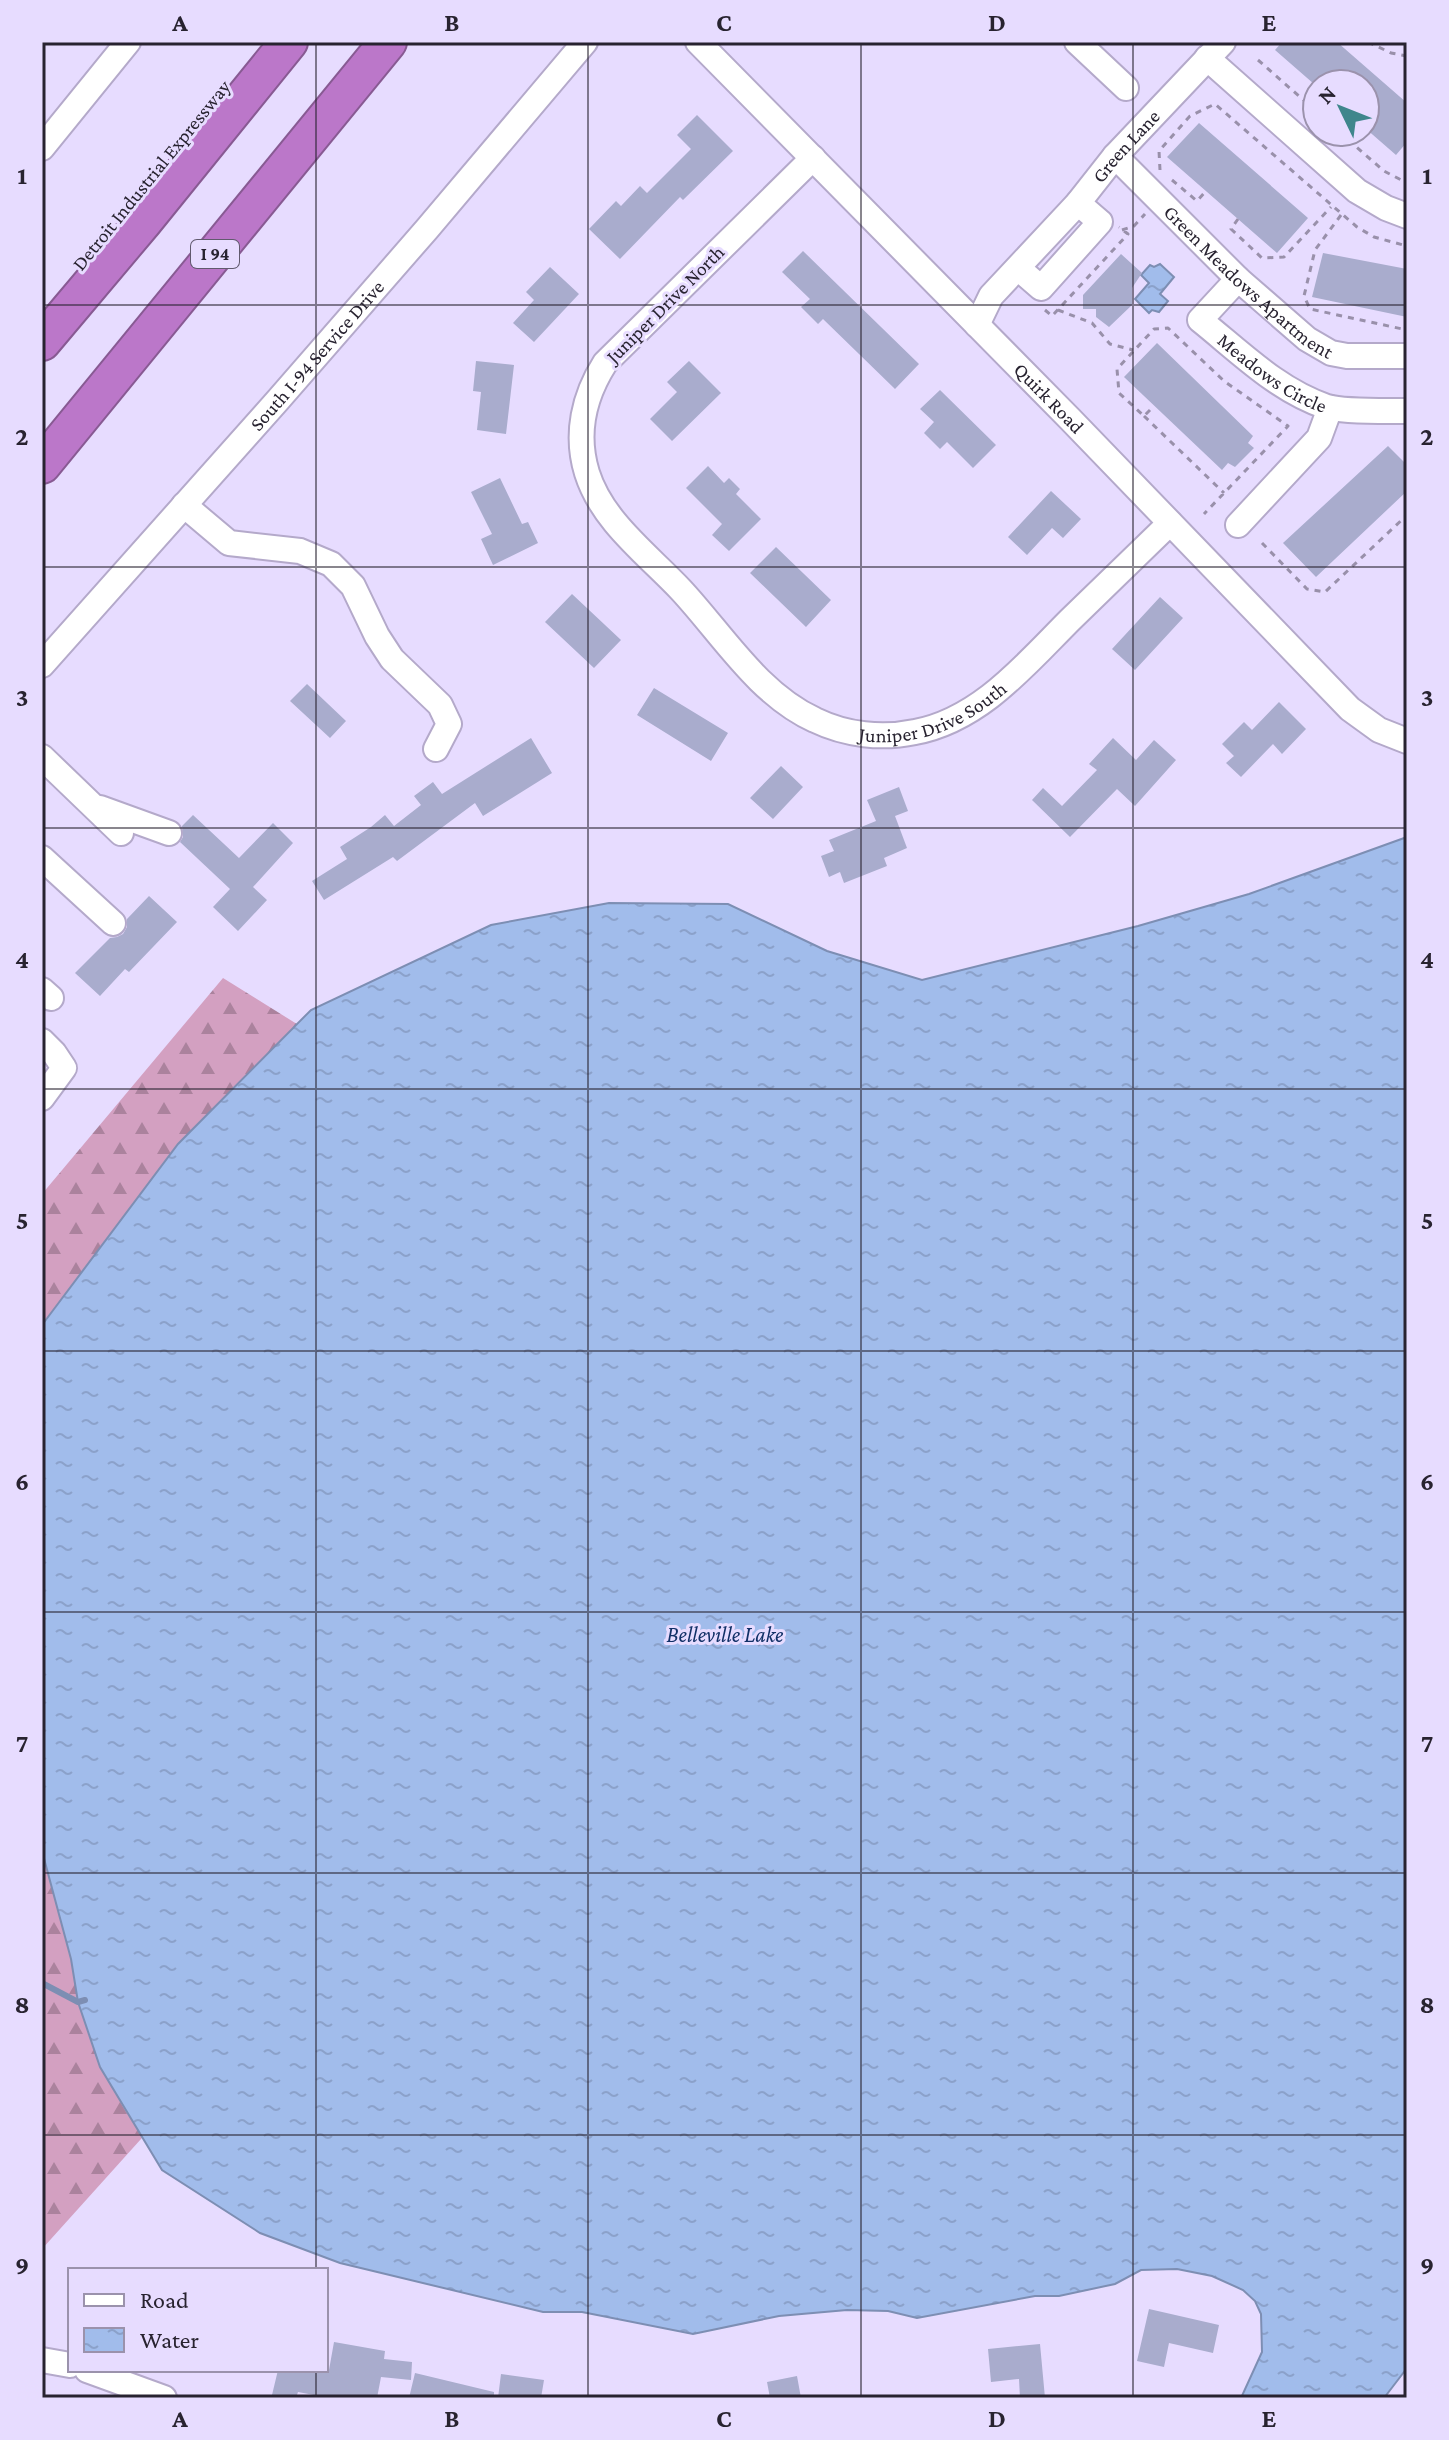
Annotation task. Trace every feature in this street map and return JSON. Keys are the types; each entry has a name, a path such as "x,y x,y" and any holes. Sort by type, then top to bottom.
{"highway":[{"name":"Detroit Industrial Expressway","path":"42,308 260,42"},
{"path":"42,342 289,42"},
{"name":"I 94","path":"42,465 388,42"}],"street":[{"path":"42,148 128,42"},
{"name":"South I-94 Service Drive","path":"42,665 427,229 585,42"},
{"name":"Quirk Road","path":"698,42 1350,709 1379,730 1407,741"},
{"path":"1077,42 1126,88"},
{"path":"1215,50 1357,191 1407,216"},
{"name":"Green Lane","path":"1024,261 1078,203 1115,156 1215,50"},
{"name":"Green Meadows Apartment","path":"1115,156 1238,279 1307,339 1331,353 1382,358 1407,356"},
{"name":"Juniper Drive North","path":"682,591 614,521 593,490 581,443 585,406 605,363 813,158"},
{"path":"977,325 991,296 1024,261 1041,288 1100,222 1078,203"},
{"name":"Meadows Circle","path":"1238,279 1200,320 1269,378 1330,408 1407,411"},
{"path":"1238,525 1319,438 1330,408"},
{"path":"184,505 229,543 300,551 331,564 353,586 392,659 440,705 449,724 436,749"},
{"name":"Juniper Drive South","path":"682,591 752,671 793,708 837,729 868,735 917,732 964,715 1012,678 1170,523"},
{"path":"42,757 121,833"},
{"path":"90,804 169,833"},
{"path":"42,858 113,923"},
{"path":"42,1041 64,1068 42,1098"},
{"path":"42,2360 68,2365"},
{"path":"92,2372 164,2398"}],"path":[{"path":"1368,42 1391,53 1407,56"},
{"path":"1258,60 1301,98"},
{"path":"1206,191 1197,201 1159,168 1159,151 1190,116 1215,104 1341,215 1374,237 1407,246"},
{"path":"1357,148 1384,171 1407,183"},
{"path":"1238,219 1231,229 1262,258 1284,257 1331,207"},
{"path":"1122,230 1134,226 1146,213"},
{"path":"1341,215 1315,250 1304,296 1310,309 1407,330"},
{"path":"1043,308 1052,316 1128,234 1116,224"},
{"path":"1058,310 1092,323 1110,344 1135,350"},
{"path":"1204,514 1288,426 1224,381 1168,328 1154,329 1117,369 1119,393 1224,493"},
{"path":"1144,416 1150,410"},
{"path":"1262,543 1307,589 1325,592 1407,515"}],"green space":[{"path":"223,978 390,1082 42,1476 42,1194"},
{"path":"42,1566 177,2099 42,2249"}],"water":[{"path":"1160,264 1174,277 1160,294 1168,301 1159,312 1152,310 1149,313 1135,299 1149,283 1141,275 1150,265"},
{"name":"Belleville Lake","path":"1407,837 1407,2368 1384,2398 1241,2398 1262,2352 1261,2314 1255,2301 1243,2290 1212,2276 1177,2269 1141,2270 1115,2284 1059,2296 1035,2296 917,2318 888,2311 847,2310 779,2316 693,2334 582,2312 543,2312 340,2263 260,2233 162,2170 100,2067 78,2002 71,1959 42,1851 42,1325 178,1144 311,1010 491,925 609,903 728,904 827,951 922,980 1138,926 1249,894"}],"building":[{"path":"1282,42 1337,42 1367,68 1301,68 1301,73 1275,50"},
{"path":"1381,80 1407,103 1407,142 1396,155 1381,142"},
{"path":"697,115 733,151 683,200 680,197 620,259 589,229 616,201 621,206 640,186 647,193 691,149 677,135"},
{"path":"1199,123 1308,218 1277,253 1167,157"},
{"path":"803,251 919,364 895,389 823,319 818,324 801,307 810,299 782,272"},
{"path":"1323,253 1407,269 1407,317 1312,297"},
{"path":"1121,254 1142,273 1132,288 1132,305 1109,327 1096,317 1096,309 1083,309 1083,295"},
{"path":"550,267 579,294 534,342 513,323 534,300 526,292"},
{"path":"1157,343 1253,436 1248,443 1254,448 1235,467 1228,463 1222,470 1124,377"},
{"path":"476,361 514,365 506,434 477,430 481,392 473,391"},
{"path":"689,361 721,393 672,441 650,419 677,392 667,382"},
{"path":"940,390 996,445 973,468 947,442 940,449 924,433 934,422 920,409"},
{"path":"1388,446 1407,465 1407,491 1316,577 1283,543"},
{"path":"708,466 724,483 729,478 740,489 736,494 761,519 729,551 712,535 722,524 686,488"},
{"path":"500,478 522,524 528,522 538,543 493,565 481,539 492,534 471,492"},
{"path":"1051,491 1081,519 1063,538 1052,528 1027,555 1008,537"},
{"path":"776,547 831,600 806,627 750,573"},
{"path":"572,594 621,640 594,668 545,622"},
{"path":"1160,597 1183,618 1135,670 1112,649"},
{"path":"307,684 346,721 330,738 290,701"},
{"path":"654,688 728,733 711,761 637,715"},
{"path":"1279,702 1306,729 1282,754 1273,744 1241,777 1226,763 1234,756 1222,744 1244,722 1252,730"},
{"path":"531,738 552,773 483,816 475,803 397,861 393,857 324,900 312,881 347,859 340,847 385,815 394,826 421,805 414,796 433,782 442,794"},
{"path":"1113,738 1136,760 1154,740 1176,760 1135,806 1117,789 1070,837 1032,800 1043,788 1062,806 1097,770 1089,764"},
{"path":"781,766 803,787 773,819 750,798"},
{"path":"899,787 908,811 895,816 907,848 884,858 887,866 844,883 840,872 829,877 821,856 834,851 829,840 876,821 867,800"},
{"path":"193,815 239,858 273,823 293,843 253,887 267,900 238,931 213,907 230,889 180,842 182,826"},
{"path":"149,896 177,922 129,972 125,969 100,996 75,973 110,938 123,934 127,919"},
{"path":"1149,2309 1219,2325 1213,2353 1169,2343 1164,2367 1137,2361"},
{"path":"334,2342 385,2351 384,2359 412,2362 411,2380 381,2377 377,2398 330,2398 298,2392 296,2398 272,2395 278,2372 329,2370"},
{"path":"1040,2344 1045,2398 1020,2398 1019,2379 991,2382 988,2349"},
{"path":"415,2373 494,2392 494,2398 409,2398"},
{"path":"501,2374 544,2380 541,2398 498,2398"},
{"path":"797,2376 801,2398 770,2398 767,2382"}],"waterway":[{"path":"42,1983 78,2002 85,2000"}]}
